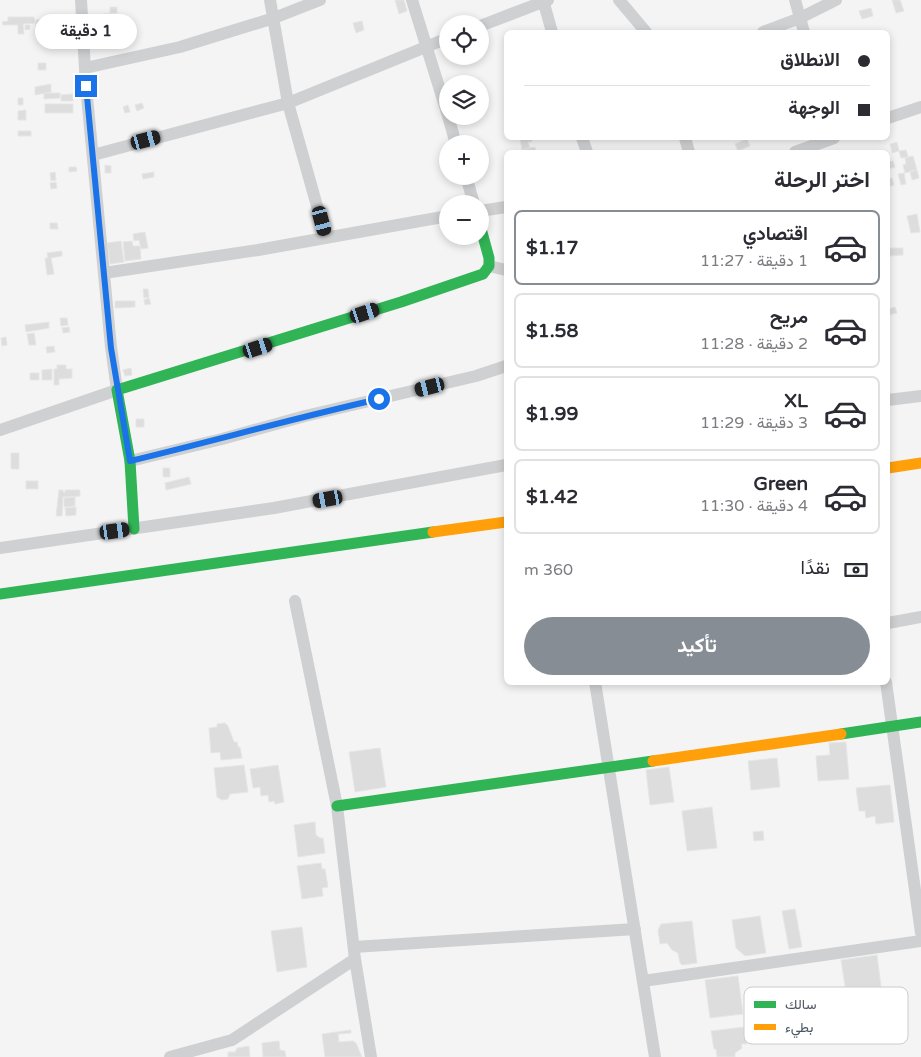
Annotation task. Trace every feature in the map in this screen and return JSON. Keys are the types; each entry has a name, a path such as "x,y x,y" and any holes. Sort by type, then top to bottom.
{"street":[{"path":"81,0 85,68 104,273 117,390 130,461 134,529"},
{"path":"270,0 288,103 326,238"},
{"path":"85,68 180,47 274,18 320,0"},
{"path":"412,0 439,87"},
{"path":"619,0 644,30"},
{"path":"795,0 803,30"},
{"path":"768,30 800,18 836,0"},
{"path":"489,23 545,1 552,30"},
{"path":"93,155 288,103 439,41"},
{"path":"890,117 921,107"},
{"path":"801,150 828,140"},
{"path":"489,210 504,207"},
{"path":"104,273 258,250 439,218"},
{"path":"0,430 117,390 401,302 483,274 489,266 490,258 486,245"},
{"path":"489,266 504,270"},
{"path":"130,461 306,416 476,376 504,367"},
{"path":"890,400 921,396"},
{"path":"890,468 921,463"},
{"path":"0,548 274,508 504,465"},
{"path":"0,594 504,522"},
{"path":"295,601 337,806 355,953 371,1057"},
{"path":"890,622 921,617"},
{"path":"595,685 655,1057"},
{"path":"886,685 921,933"},
{"path":"337,806 921,722"},
{"path":"170,1057 232,1040 355,953 635,928"},
{"path":"643,981 921,941"}],"building":[{"path":"395,0 404,0 407,11 399,14"},
{"path":"892,0 900,0 904,11 896,13"},
{"path":"110,7 117,7 117,13 110,13"},
{"path":"871,8 873,16 862,19 859,11"},
{"path":"104,14 112,14 113,22 105,22"},
{"path":"8,17 34,17 35,23 23,24 24,34 18,34 18,25 3,25 2,22 8,21"},
{"path":"58,18 58,21 67,20 67,26 36,28 36,20"},
{"path":"362,21 364,30 356,33 353,23"},
{"path":"100,24 113,24 113,29 99,29"},
{"path":"25,25 30,25 30,29 25,30"},
{"path":"38,63 46,63 46,70 38,70"},
{"path":"51,84 51,92 35,95 35,87"},
{"path":"44,93 60,93 60,98 44,99"},
{"path":"73,94 73,101 61,101 61,95"},
{"path":"18,98 23,98 23,105 18,105"},
{"path":"142,103 144,108 137,111 135,105"},
{"path":"45,104 73,104 73,113 45,113"},
{"path":"128,105 130,112 125,113 123,107"},
{"path":"26,110 26,120 18,120 18,111"},
{"path":"18,131 31,131 31,136 18,136"},
{"path":"520,140 532,140 532,142 528,142 530,148 522,150"},
{"path":"747,140 750,146 738,150 735,144"},
{"path":"897,142 899,151 892,153 890,144"},
{"path":"535,147 536,150 524,150"},
{"path":"906,150 908,157 901,158 899,151"},
{"path":"913,156 917,170 905,173 903,165 906,164 905,158"},
{"path":"893,161 895,167 890,168 890,162"},
{"path":"105,165 111,166 111,173 105,173"},
{"path":"69,167 76,167 77,171 69,172"},
{"path":"917,170 919,178 912,180 910,171"},
{"path":"55,172 56,180 51,181 50,173"},
{"path":"154,172 154,177 143,179 142,174"},
{"path":"904,173 906,184 901,185 898,174"},
{"path":"890,178 892,178 894,185 890,186"},
{"path":"56,182 57,188 51,189 50,183"},
{"path":"917,214 920,232 911,233 907,216"},
{"path":"50,223 57,223 58,229 50,229"},
{"path":"145,232 148,248 141,249 139,240 134,241 133,234"},
{"path":"121,241 124,262 110,264 107,243"},
{"path":"132,241 133,246 140,246 141,259 125,261 123,242"},
{"path":"890,248 903,248 903,255 890,256"},
{"path":"62,251 62,256 51,258 54,274 47,275 45,258 48,258 47,253"},
{"path":"143,289 148,289 149,297 144,298"},
{"path":"149,298 151,304 145,305 144,300"},
{"path":"115,301 135,301 135,307 115,308"},
{"path":"895,307 897,313 890,315 890,308"},
{"path":"60,318 67,318 68,325 61,326"},
{"path":"49,322 49,328 26,332 25,325"},
{"path":"69,327 70,332 63,333 62,328"},
{"path":"34,333 36,345 29,345 27,334"},
{"path":"6,337 7,345 2,346 1,338"},
{"path":"54,346 55,352 47,353 46,347"},
{"path":"57,365 66,365 66,369 72,369 72,378 59,379 59,385 54,385 54,369 57,369"},
{"path":"131,368 132,375 125,376 123,370"},
{"path":"52,369 52,380 42,380 42,370"},
{"path":"30,373 39,373 39,380 30,380"},
{"path":"136,419 144,419 144,427 136,427"},
{"path":"11,453 19,453 19,469 11,469"},
{"path":"163,468 170,468 170,477 163,477"},
{"path":"189,477 191,484 166,490 165,483"},
{"path":"26,481 38,481 38,489 26,489"},
{"path":"59,490 63,490 65,493 65,490 80,490 80,496 63,497 62,516 56,516"},
{"path":"75,497 75,506 64,507 64,498"},
{"path":"76,507 76,515 66,516 65,508"},
{"path":"225,723 234,742 237,742 238,747 240,747 242,758 221,760 220,752 211,753 209,728"},
{"path":"846,742 849,779 818,781 816,756 830,755 829,743"},
{"path":"380,748 386,787 355,792 349,752"},
{"path":"777,758 780,787 751,790 748,761"},
{"path":"244,765 248,792 230,794 228,799 222,800 217,797 214,768"},
{"path":"278,765 284,802 275,804 274,801 269,802 268,795 261,796 260,787 253,788 250,769"},
{"path":"669,767 674,802 650,805 646,770"},
{"path":"890,785 894,822 876,824 875,816 866,818 865,811 859,811 856,788"},
{"path":"712,807 717,848 687,851 682,811"},
{"path":"315,822 316,835 323,838 325,853 298,857 294,825"},
{"path":"763,831 764,840 754,841 753,832"},
{"path":"321,863 322,869 325,869 328,887 322,888 323,896 302,899 297,866"},
{"path":"795,909 802,947 789,949 782,911"},
{"path":"760,916 766,953 745,956 736,948 732,920"},
{"path":"692,921 697,963 682,965 678,953 672,950 667,943 660,944 658,930 661,924"},
{"path":"302,927 307,967 277,972 271,931"},
{"path":"877,955 881,987 845,987 841,960"},
{"path":"738,976 743,1014 710,1018 705,980"},
{"path":"744,1027 744,1044 741,1044 742,1048 735,1053 735,1057 717,1057 711,1031"},
{"path":"351,1030 351,1033 338,1034 339,1042 353,1041 356,1043 362,1057 325,1057 322,1034"},
{"path":"279,1041 280,1050 285,1051 286,1057 263,1057 262,1043"},
{"path":"249,1046 250,1057 228,1057 228,1052 235,1052 237,1048"}],"traffic: fast":[{"path":"134,529 130,461 117,390 401,302 483,274 489,266 485,245"},
{"path":"0,594 433,532"},
{"path":"841,734 921,722"},
{"path":"337,806 653,761"}],"traffic: slow":[{"path":"890,468 921,463"},
{"path":"433,532 504,522"},
{"path":"653,761 841,734"}],"route":[{"path":"86,86 111,348 130,461 379,399"}]}
